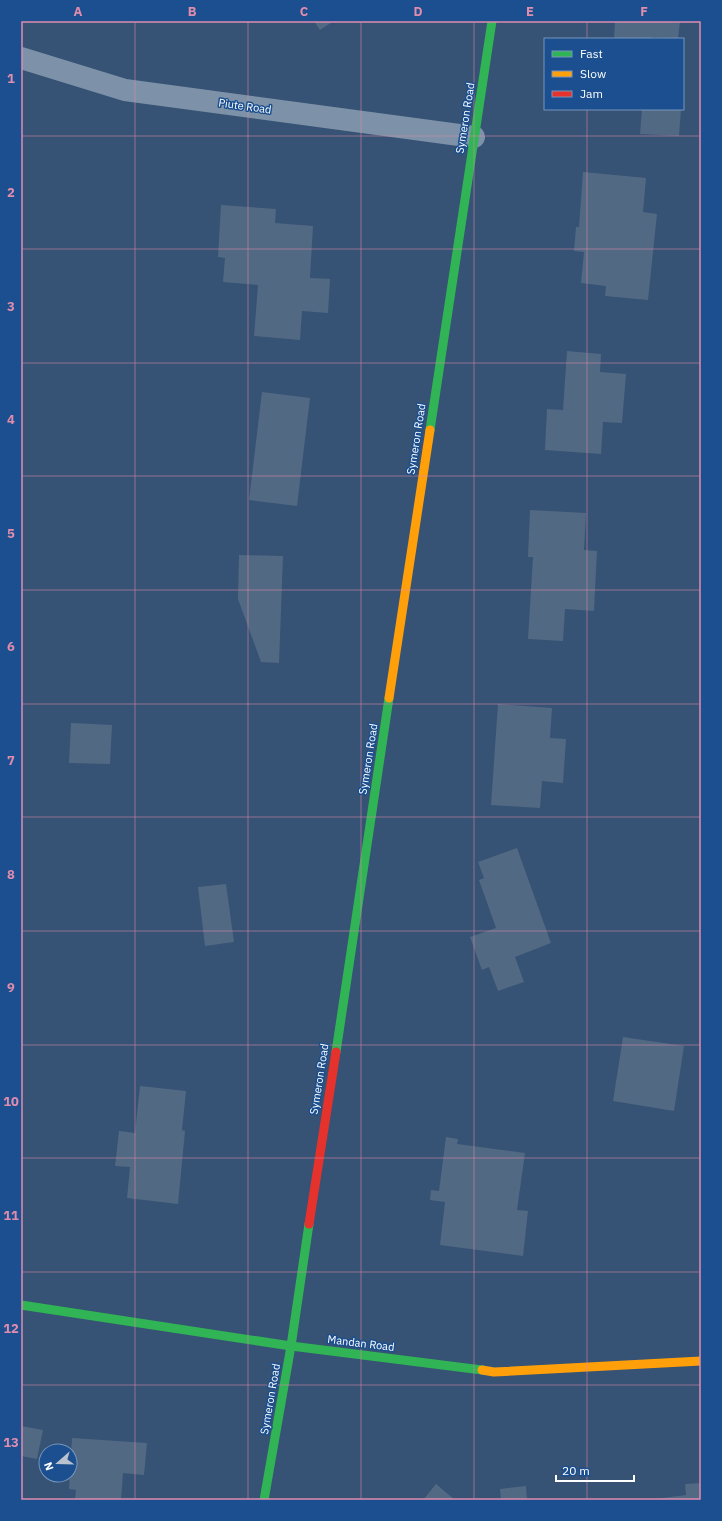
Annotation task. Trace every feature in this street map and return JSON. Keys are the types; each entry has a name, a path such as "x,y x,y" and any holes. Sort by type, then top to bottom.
{"street":[{"name":"Symeron Road","path":"264,1500 291,1346 492,21"},
{"name":"Piute Road","path":"21,58 125,90 474,138"},
{"name":"Mandan Road","path":"21,1305 291,1346 494,1372 701,1361"}],"building":[{"path":"314,21 334,21 320,30"},
{"path":"615,21 680,21 678,38 614,38"},
{"path":"642,110 681,110 679,136 640,134"},
{"path":"583,172 646,178 643,212 657,214 648,300 605,296 606,286 581,283 584,252 574,251 576,227 579,227"},
{"path":"221,205 276,209 275,223 313,226 310,278 330,279 328,313 302,311 300,340 254,336 258,285 223,282 225,258 218,257"},
{"path":"567,351 601,354 600,372 626,374 622,423 603,422 601,454 545,450 547,409 563,410"},
{"path":"262,392 310,398 297,506 249,500"},
{"path":"530,510 586,513 584,550 597,551 594,611 565,609 563,641 528,639 533,557 528,557"},
{"path":"239,555 283,556 279,663 261,662 238,599"},
{"path":"498,704 552,708 550,738 566,739 563,783 542,781 540,808 491,805"},
{"path":"71,723 112,725 110,764 69,763"},
{"path":"517,848 551,943 515,957 524,982 498,991 489,967 482,970 470,937 496,928 479,880 484,878 478,862"},
{"path":"226,884 234,942 205,946 198,887"},
{"path":"623,1037 684,1046 674,1111 613,1101"},
{"path":"140,1086 186,1091 182,1130 185,1131 178,1204 127,1198 130,1167 115,1166 119,1131 135,1133"},
{"path":"446,1137 458,1139 457,1144 525,1153 517,1210 528,1211 523,1256 440,1245 445,1202 430,1200 431,1190 439,1191"},
{"path":"21,1426 43,1430 40,1443 38,1443 37,1459 21,1456"},
{"path":"72,1438 147,1443 144,1475 123,1473 121,1500 75,1500 76,1490 69,1489 69,1483 78,1483 78,1443 72,1443"},
{"path":"701,1483 701,1500 647,1500 686,1495 685,1484"},
{"path":"436,1484 455,1500 423,1500"},
{"path":"526,1486 527,1500 501,1500 500,1489"}],"traffic: fast":[{"path":"430,430 492,21"},
{"path":"336,1052 389,698"},
{"path":"264,1500 291,1346 309,1224"},
{"path":"21,1305 291,1346 482,1370"}],"traffic: slow":[{"path":"389,698 430,430"},
{"path":"482,1370 494,1372 701,1361"}],"traffic: jam":[{"path":"309,1224 336,1052"}]}
